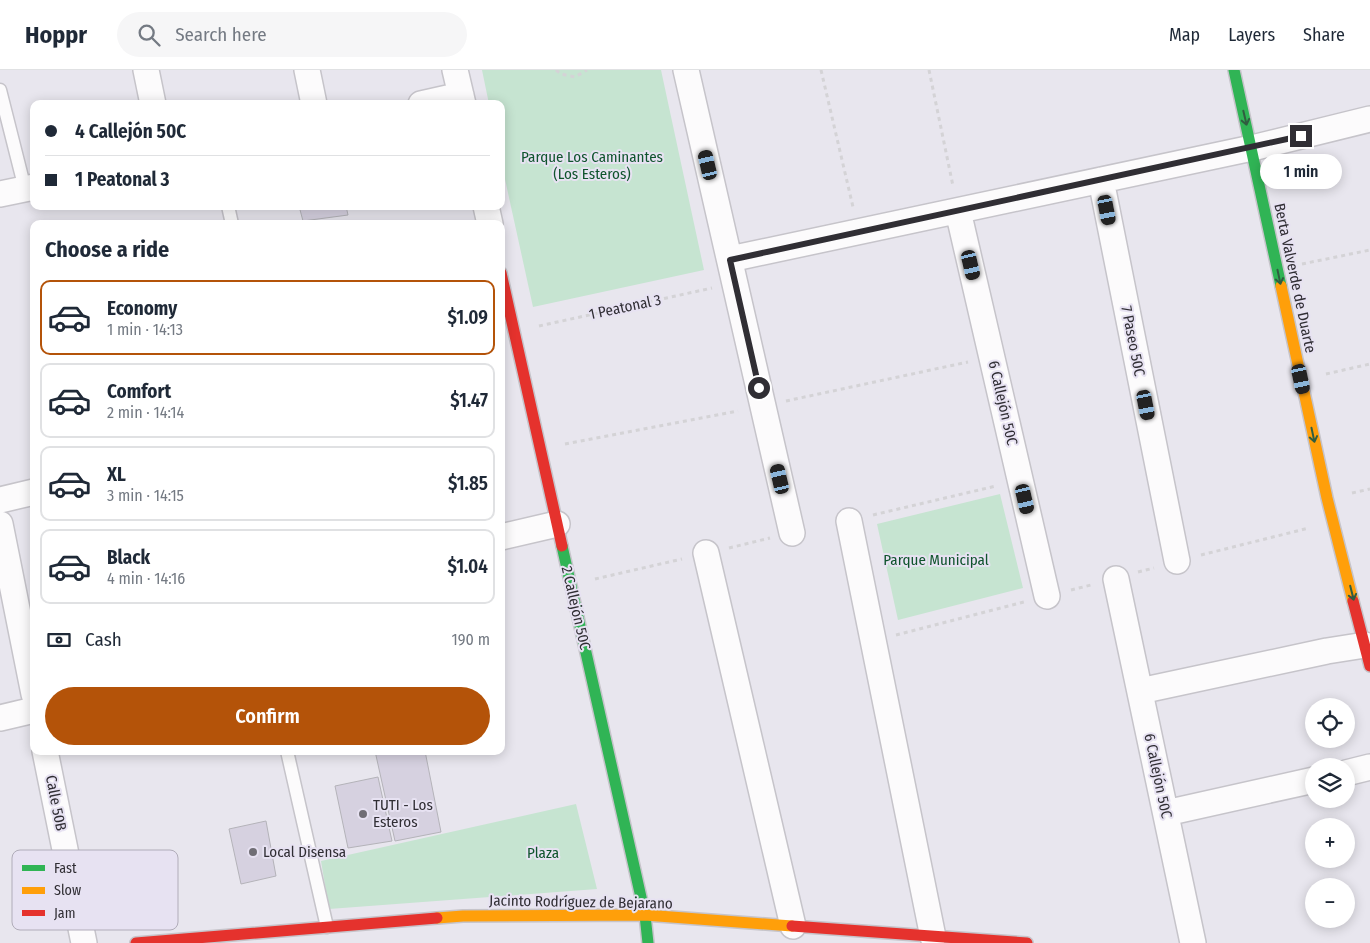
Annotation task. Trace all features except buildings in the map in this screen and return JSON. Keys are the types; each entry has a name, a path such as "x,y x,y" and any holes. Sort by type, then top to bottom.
{"street":[{"path":"146,70 152,100"},
{"path":"307,70 313,100"},
{"path":"455,70 462,99"},
{"path":"686,70 792,533"},
{"name":"Berta Valverde de Duarte","path":"1234,70 1327,498 1363,611 1368,656"},
{"path":"732,271 859,232 1252,148 1370,118"},
{"name":"7 Paseo 50C","path":"1101,180 1177,561"},
{"path":"0,194 30,188"},
{"name":"6 Callejón 50C","path":"958,211 1048,596"},
{"name":"2 Callejón 50C","path":"505,305 514,331 645,916 648,943"},
{"path":"0,500 30,493"},
{"path":"849,521 933,937"},
{"path":"0,524 30,674"},
{"path":"505,536 557,524"},
{"path":"706,553 793,926"},
{"name":"6 Callejón 50C","path":"1116,579 1193,943"},
{"path":"1140,691 1327,651 1368,656"},
{"path":"0,718 30,711"},
{"name":"Calle 50B","path":"46,755 65,850"},
{"path":"1355,770 1370,767"},
{"path":"1166,813 1305,782"},
{"name":"Jacinto Rodríguez de Bejarano","path":"136,943 462,916 645,916 1027,943"},
{"name":"Calle 50B","path":"81,930 84,943"}],"lane":[{"path":"0,90 30,188"},
{"path":"288,755 327,927"}],"path":[{"path":"556,70 568,77 575,77 587,70"},
{"path":"821,70 859,232"},
{"path":"929,70 958,211"},
{"path":"1278,270 1370,250"},
{"name":"1 Peatonal 3","path":"514,331 732,271"},
{"path":"1301,379 1370,364"}],"green space":[{"name":"Parque Los Caminantes (Los Esteros)","path":"482,70 661,70 704,270 533,307 505,179 505,100 488,100"},
{"name":"Parque Municipal","path":"1000,494 1023,588 898,620 877,524"},
{"name":"Plaza","path":"576,804 597,889 329,909 321,861"}],"traffic: fast":[{"path":"1234,70 1281,286"},
{"path":"562,546 645,915 648,943"}],"traffic: slow":[{"path":"1281,286 1327,498 1353,601"},
{"path":"437,918 463,916 645,915 792,926"}],"traffic: jam":[{"path":"505,291 562,546"},
{"path":"1353,601 1370,666"},
{"path":"136,943 437,918"},
{"path":"792,926 1027,943"}],"place":[{"name":"TUTI - Los Esteros","path":"363,814"},
{"name":"Local Disensa","path":"253,852"}],"route":[{"path":"759,388 730,260 1301,136"}]}
